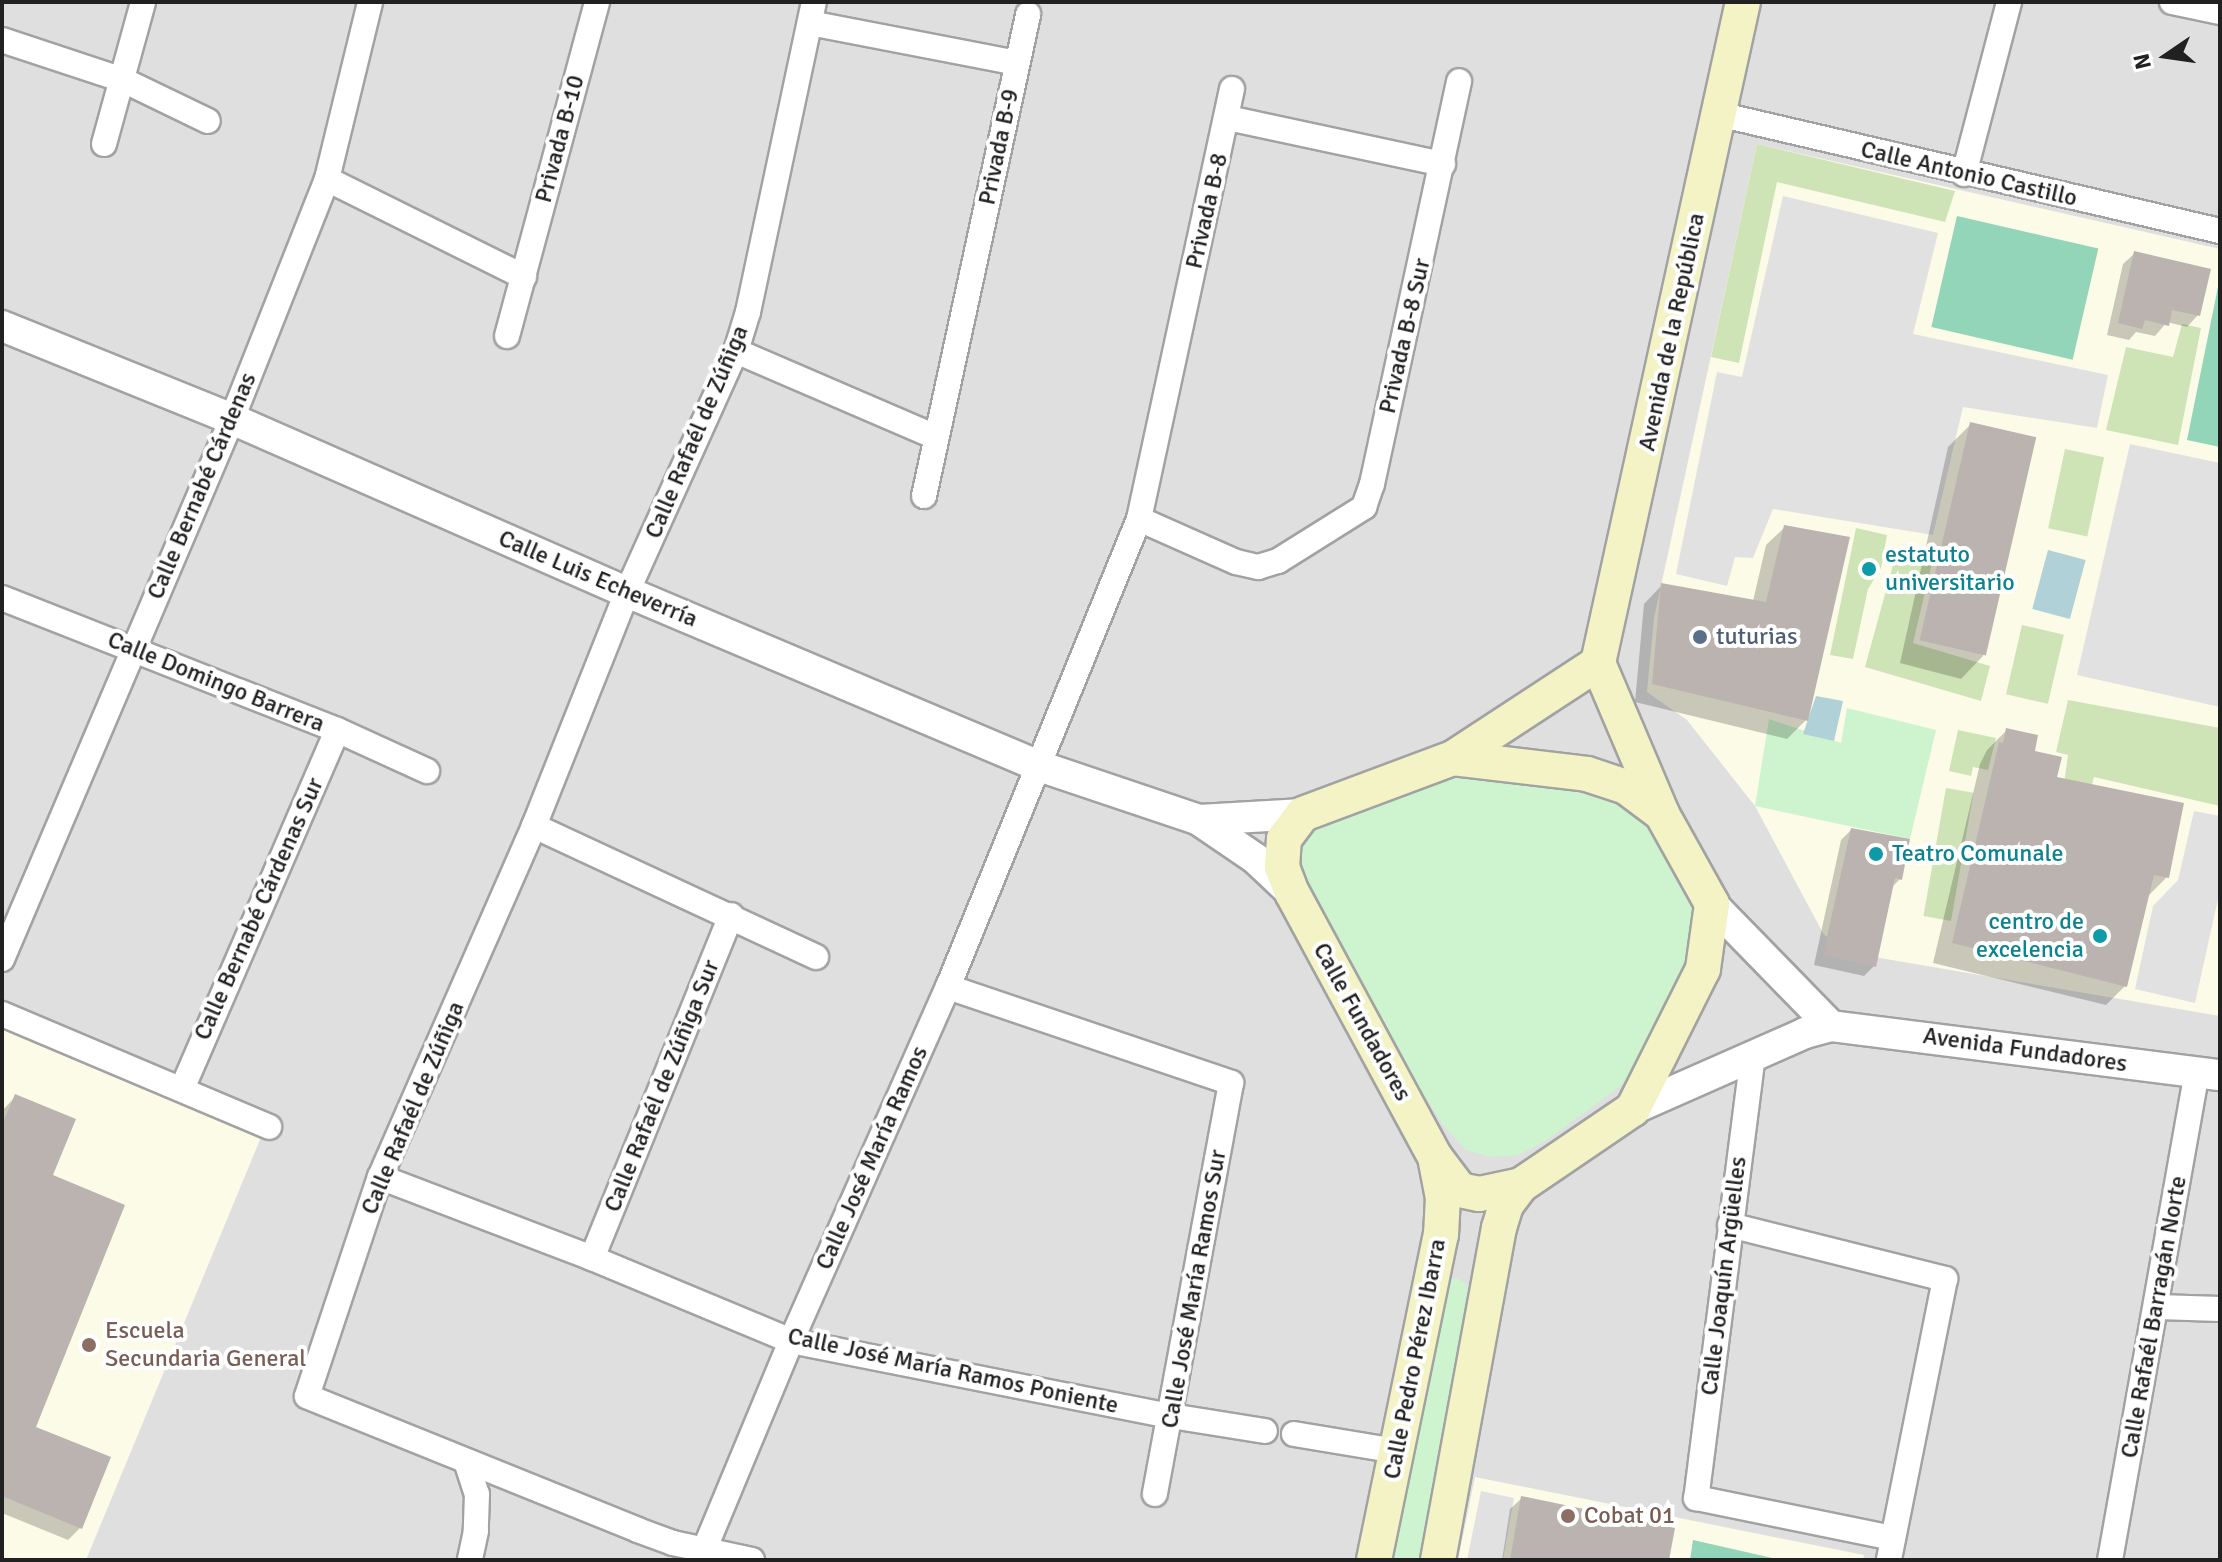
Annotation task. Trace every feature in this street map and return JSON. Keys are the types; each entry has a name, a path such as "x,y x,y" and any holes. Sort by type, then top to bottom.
{"main road":[{"name":"Avenida de la República","path":"1598,663 1743,2"},
{"path":"1303,814 1453,758 1598,663 1662,814 1712,904"},
{"path":"1453,758 1587,774 1626,787 1662,814"},
{"name":"Calle Fundadores","path":"1303,814 1284,839 1282,867 1292,893 1435,1157 1460,1190 1472,1194 1521,1185 1633,1109 1703,969 1712,904"},
{"name":"Calle Pedro Pérez Ibarra","path":"1374,1560 1431,1292 1444,1208 1435,1157"},
{"path":"1438,1560 1499,1228 1506,1205 1521,1185"},
{"path":"1431,1292 1443,1275 1463,1271 1480,1283 1484,1304"}],"street":[{"path":"104,144 143,2"},
{"name":"Calle Bernabé Cárdenas","path":"2,959 232,419 327,179 370,2"},
{"name":"Privada B-10","path":"507,336 597,2"},
{"path":"1964,174 2009,2"},
{"path":"2172,2 2220,12"},
{"name":"Privada B-9","path":"812,13 1017,63 924,496"},
{"name":"Calle Rafaél de Zúñiga","path":"466,1461 307,1396 380,1177 534,826 627,592 736,351 748,312 812,13"},
{"path":"1017,63 1028,14"},
{"path":"2,40 123,80 208,121"},
{"name":"Privada B-8 Sur","path":"1139,519 1236,562 1258,567 1278,561 1364,507 1372,484 1459,81"},
{"name":"Privada B-8","path":"1036,765 1139,519 1232,89"},
{"name":"Calle Antonio Castillo","path":"1718,114 1964,174 2220,231"},
{"path":"1228,118 1443,164"},
{"path":"327,179 524,277"},
{"name":"Calle Luis Echeverría","path":"2,326 232,419 627,592 1036,765 1199,820 1256,859 1292,893"},
{"path":"736,351 936,437"},
{"name":"Calle Domingo Barrera","path":"2,598 337,730 427,771"},
{"name":"Calle Bernabé Cárdenas Sur","path":"182,1089 337,730"},
{"name":"Calle José María Ramos","path":"701,1555 791,1341 948,987 1036,765"},
{"name":"Calle Luis Echeverría","path":"1199,820 1303,814"},
{"path":"534,826 816,957"},
{"path":"1712,904 1831,1026"},
{"name":"Calle Rafaél de Zúñiga Sur","path":"592,1258 731,915"},
{"name":"Calle José María Ramos Sur","path":"948,987 1231,1083 1155,1494"},
{"path":"2,1014 269,1127"},
{"name":"Calle Fundadores","path":"1633,1109 1753,1055 1831,1026"},
{"name":"Avenida Fundadores","path":"1831,1026 2208,1075"},
{"name":"Calle Joaquín Argüelles","path":"1753,1055 1696,1498 1891,1549"},
{"name":"Calle Rafaél Barragán Norte","path":"2110,1560 2158,1307 2208,1075"},
{"name":"Calle José María Ramos Poniente","path":"380,1177 592,1258 791,1341 1171,1416 1265,1431"},
{"path":"1730,1225 1945,1279 1891,1549"},
{"path":"2158,1307 2220,1309"},
{"path":"1294,1434 1397,1451"},
{"path":"466,1461 701,1555 752,1560"},
{"path":"466,1461 477,1494 476,1531 470,1560"}],"shaded area":[{"path":"2,2 2220,2 2220,1560 2,1560"},
{"path":"1757,144 2220,249 2220,1016 1880,958 1824,935 1755,806 1687,720 1647,692 1654,618"},
{"path":"1783,196 1938,233 1913,334 2108,375 2097,428 1963,407 1933,535 1773,509 1753,558 1735,557 1727,586 1676,574 1717,372 1742,377"},
{"path":"2130,444 2220,463 2220,707 2077,675"},
{"path":"2194,811 2220,816 2220,890 2195,1003 2135,989 2153,906 2178,880"},
{"name":"Escuela Secundaria General","path":"2,1029 264,1130 86,1560 2,1560"},
{"name":"Cobat 01","path":"1475,1477 1864,1555 1863,1560 1458,1560"},
{"path":"1481,1491 1514,1498 1503,1560 1467,1560"}],"green space":[{"path":"1757,144 1955,191 1945,222 1777,182 1739,363 1711,357"},
{"path":"1957,216 2098,249 2073,360 1931,327"},
{"path":"2220,282 2220,447 2187,440"},
{"path":"2182,324 2201,328 2178,445 2106,430 2126,347 2173,357"},
{"path":"2065,449 2104,457 2087,537 2048,528"},
{"path":"1856,528 1887,535 1881,568 1868,589 1853,659 1830,655"},
{"path":"1896,554 1932,563 1913,643 1990,666 1981,701 1865,667"},
{"path":"2022,625 2064,635 2048,704 2006,694"},
{"path":"2068,700 2220,728 2220,806 2094,777 2089,795 2063,791 2068,755 2056,752"},
{"path":"1847,708 1936,730 1910,839 1755,806 1769,719 1841,743"},
{"path":"1958,730 1996,738 1988,770 1973,767 1971,776 1949,771"},
{"path":"1452,772 1597,783 1645,814 1684,866 1702,934 1642,1061 1623,1084 1544,1142 1518,1155 1491,1157 1466,1150 1443,1125 1297,891 1292,835"},
{"path":"1946,788 1974,793 1951,921 1923,916"},
{"path":"1456,1278 1469,1286 1475,1302 1426,1560 1387,1560 1444,1280"},
{"path":"1693,1540 1781,1560 1690,1560"}],"water":[{"path":"2048,550 2086,560 2070,619 2032,609"},
{"path":"1816,696 1843,701 1834,741 1803,734"}],"building":[{"path":"2134,251 2211,269 2200,316 2172,310 2169,326 2145,320 2142,329 2118,323"},
{"path":"1970,422 2036,437 1986,656 1920,640"},
{"path":"1784,525 1850,537 1808,721 1652,684 1661,583 1766,602"},
{"path":"2006,728 2038,735 2035,751 2062,757 2057,777 2184,803 2169,878 2154,875 2127,987 1952,943 1999,742 2003,743"},
{"path":"1851,828 1910,839 1902,880 1895,878 1876,967 1823,955"},
{"path":"15,1094 76,1119 53,1175 125,1205 36,1427 111,1457 82,1529 2,1496 2,1125"},
{"path":"1521,1496 1675,1528 1669,1560 1510,1560"}],"place":[{"name":"estatuto universitario","path":"1869,569"},
{"name":"tuturias","path":"1700,637"},
{"name":"Teatro Comunale","path":"1876,854"},
{"name":"centro de excelencia","path":"2100,936"},
{"name":"Escuela Secundaria General","path":"89,1345"},
{"name":"Cobat 01","path":"1568,1516"}]}
